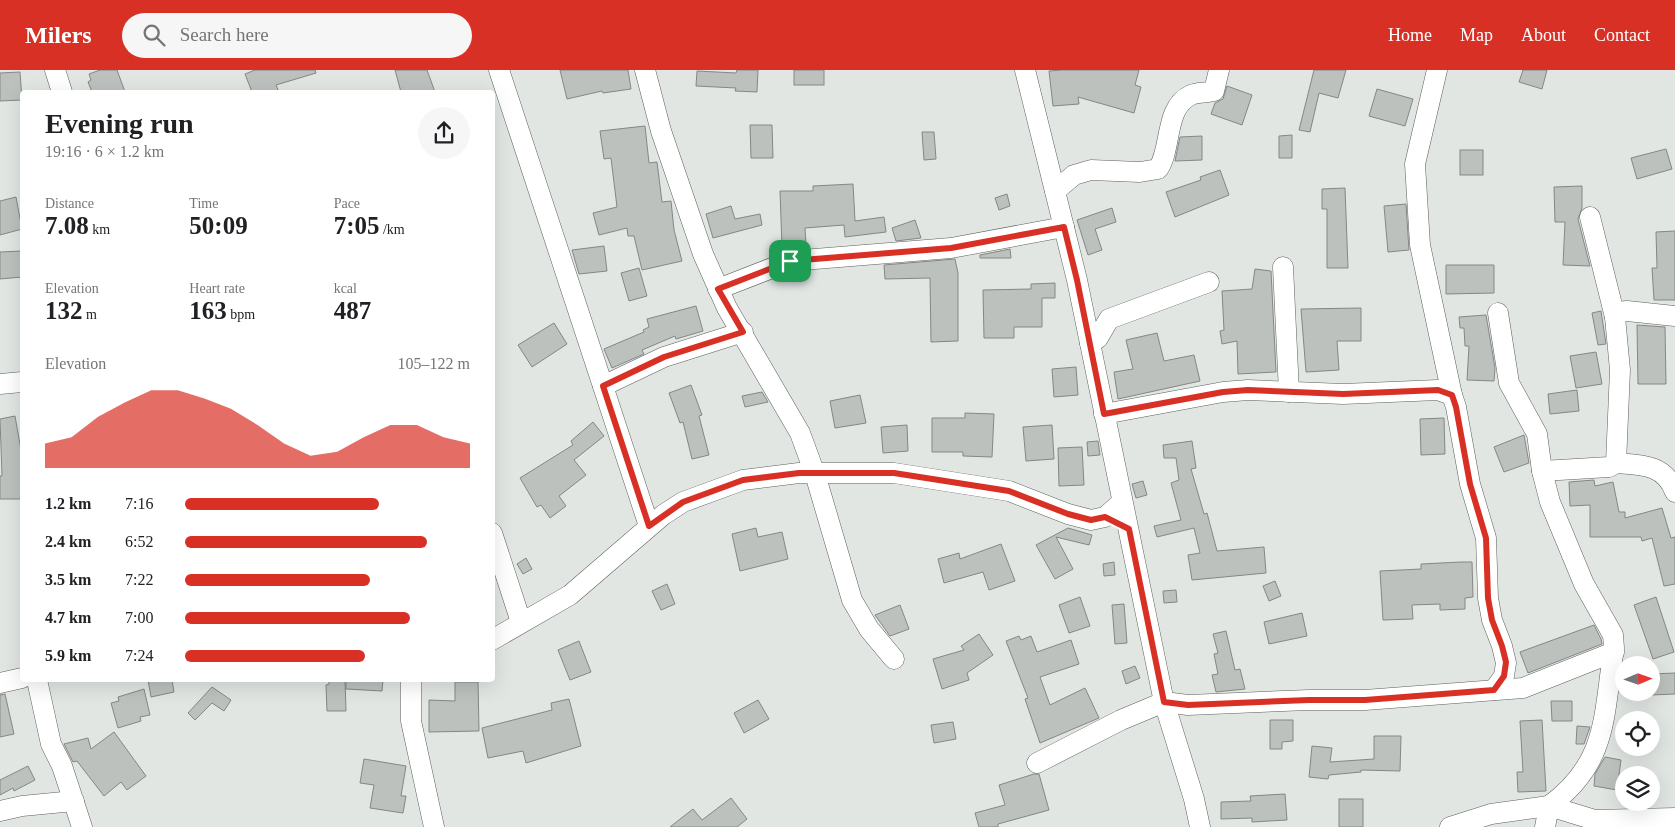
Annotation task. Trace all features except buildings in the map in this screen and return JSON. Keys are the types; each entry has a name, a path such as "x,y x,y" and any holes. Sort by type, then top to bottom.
{"street":[{"path":"55,70 61,90"},
{"path":"499,70 649,526"},
{"path":"645,70 661,131 703,254 718,289 800,433 852,600 869,629 894,659"},
{"path":"1025,70 1090,342 1164,702 1194,799 1200,827"},
{"path":"1055,191 1074,176 1091,170 1140,172 1158,169 1164,162 1169,128 1180,106 1185,99 1193,94 1214,91 1219,70"},
{"path":"1437,70 1415,164 1420,245 1456,407 1470,484 1486,538 1488,598 1492,620 1506,662 1504,676 1494,690"},
{"path":"1590,217 1615,317 1620,370 1616,463"},
{"path":"718,289 790,261 951,248 1064,227"},
{"path":"1284,266 1289,392"},
{"path":"1090,342 1098,338 1109,319 1209,282"},
{"path":"1615,317 1620,312 1627,311 1675,316"},
{"path":"1498,313 1509,384 1537,434 1542,471 1550,502 1584,584 1613,634 1614,652 1597,748 1568,792 1549,806 1545,827"},
{"path":"603,386 664,357 743,332"},
{"path":"0,384 20,382"},
{"path":"1104,414 1223,392 1248,390 1343,394 1438,390 1452,395"},
{"path":"1542,471 1609,467 1616,463 1657,469 1672,484 1675,492"},
{"path":"495,638 570,595 649,526 683,502 743,480 799,473 894,473 1009,491 1068,514 1091,520 1105,517 1122,502"},
{"path":"1105,517 1129,529"},
{"path":"495,542 521,622"},
{"path":"1037,763 1121,720 1164,702 1188,705 1309,700 1365,700 1523,688 1614,652"},
{"path":"0,682 20,678"},
{"path":"37,682 51,744 62,766 82,827"},
{"path":"411,682 410,720 434,827"},
{"path":"0,811 22,806 74,801"},
{"path":"1450,827 1491,814 1549,806 1595,820 1675,818"}],"route":[{"path":"1064,227 1077,280 1104,414 1223,392 1248,390 1343,394 1438,390 1452,395 1456,407 1462,451 1486,538 1488,598 1492,620 1506,662 1504,676 1494,690 1438,696 1365,700 1309,700 1256,704 1188,705 1164,702 1129,529 1105,517 1091,520 1068,514 1009,491 988,487 894,473 799,473 743,480 683,502 649,526 603,386 664,357 743,332 727,308 718,289 790,261 951,248 1064,227"}]}
